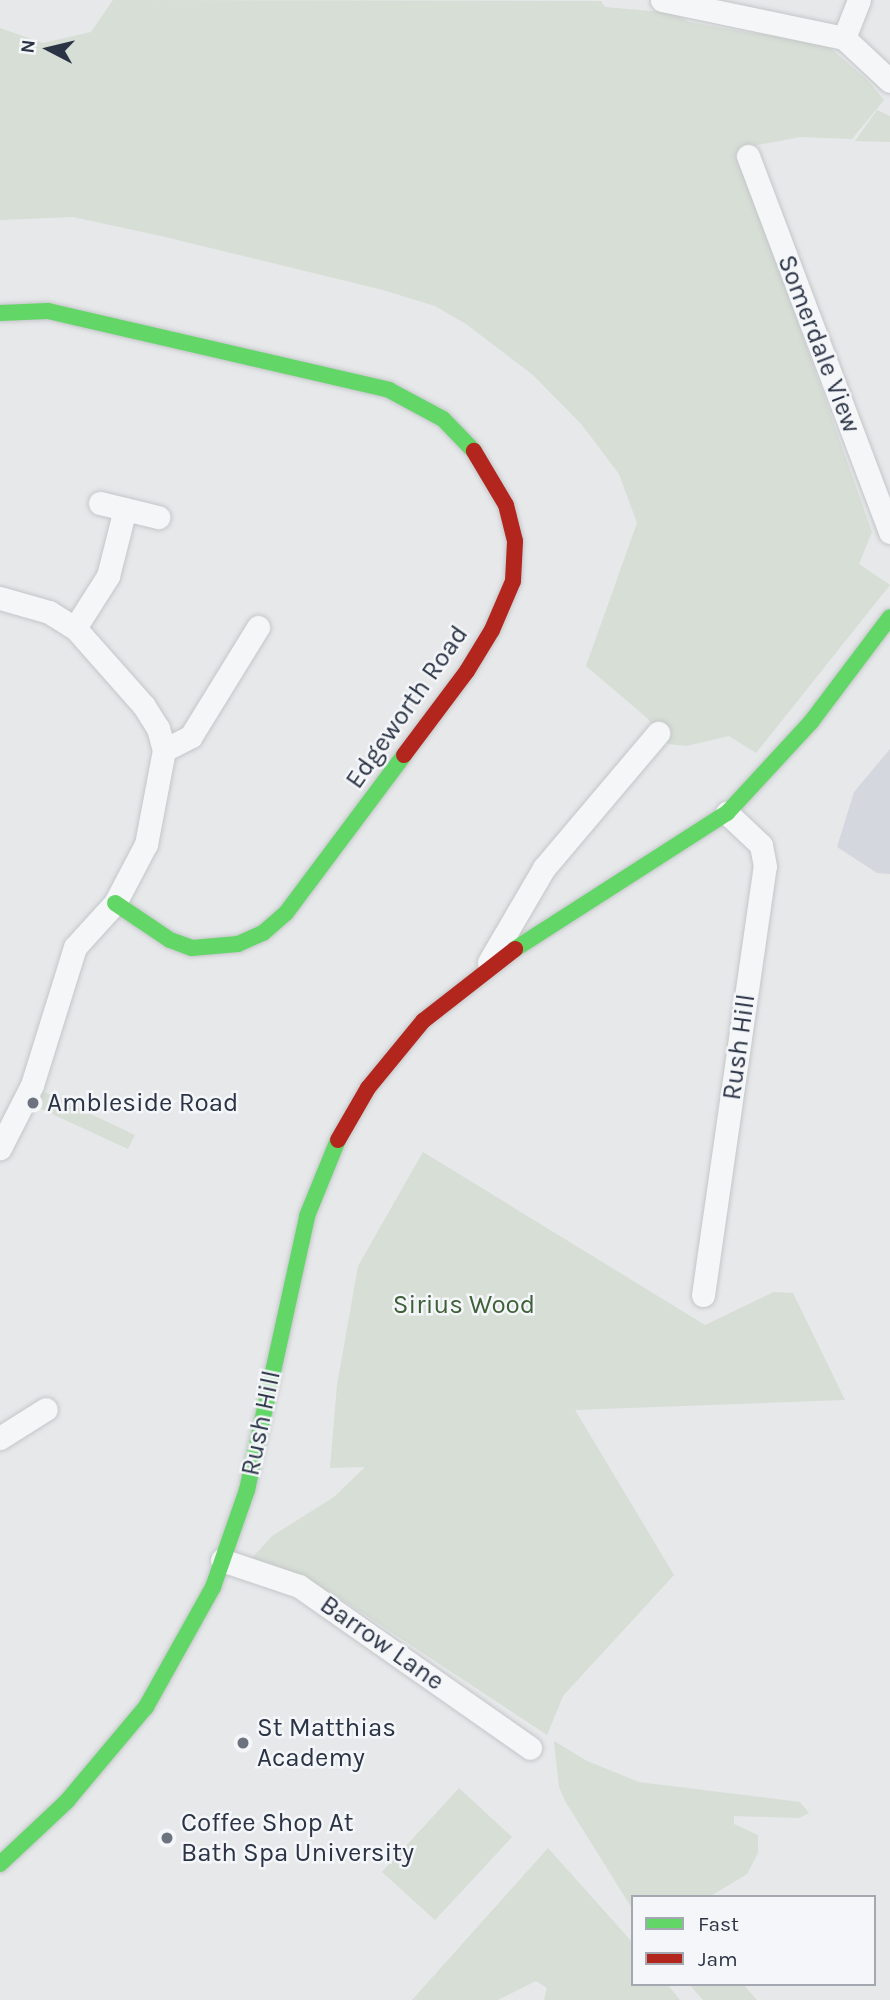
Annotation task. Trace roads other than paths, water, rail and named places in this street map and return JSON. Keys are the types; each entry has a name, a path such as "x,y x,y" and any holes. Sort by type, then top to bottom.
{"street":[{"path":"662,0 844,38 890,80"},
{"path":"844,38 859,0"},
{"name":"Somerdale View","path":"748,156 890,532"},
{"name":"Edgeworth Road","path":"0,313 48,311 389,390 443,419 473,449 506,505 515,541 513,581 492,630 467,671 286,913 263,933 238,944 192,948 170,940 115,903"},
{"path":"100,503 158,517"},
{"path":"75,628 108,576 125,509"},
{"path":"0,598 49,612 75,628 144,706 158,728 164,750 146,844 115,903 75,947 32,1086 0,1148"},
{"name":"Rush Hill","path":"0,1864 67,1801 146,1707 180,1650 222,1560 247,1490 307,1216 343,1127 394,1053 438,1007 486,967 727,813 811,722 890,617"},
{"path":"164,750 191,736 258,627"},
{"name":"Rush Hill","path":"486,967 544,868 658,733"},
{"name":"Rush Hill","path":"703,1294 765,866 761,845 727,813"},
{"path":"0,1437 46,1409"},
{"name":"Barrow Lane","path":"222,1560 299,1586 530,1748"}],"place":[{"name":"Ambleside Road","path":"33,1103"},
{"name":"St Matthias Academy","path":"243,1743"},
{"name":"Coffee Shop At Bath Spa University","path":"167,1838"}],"park label":[{"name":"Sirius Wood","path":"464,1305"}]}
